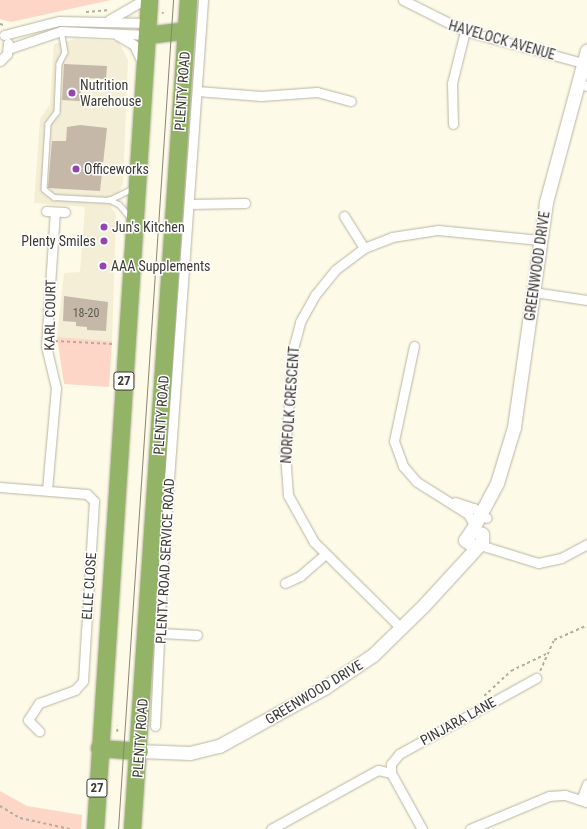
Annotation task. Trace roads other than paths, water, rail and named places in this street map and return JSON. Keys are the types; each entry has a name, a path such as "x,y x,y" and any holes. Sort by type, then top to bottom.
{"highway":[{"name":"27","path":"95,829 99,748 149,0"},
{"name":"PLENTY ROAD","path":"132,829 176,291 188,0"},
{"path":"147,29 186,30"},
{"path":"99,748 139,751"}],"street":[{"path":"108,21 142,0"},
{"name":"PLENTY ROAD SERVICE ROAD","path":"155,726 161,633 162,578 176,291 189,204 203,0"},
{"name":"HAVELOCK AVENUE","path":"404,0 465,31 585,56"},
{"path":"8,48 2,33 59,21 108,21 147,29"},
{"path":"0,61 8,48 61,31 112,32 147,29"},
{"path":"453,124 452,82 465,31"},
{"path":"112,32 134,45 144,72"},
{"name":"GREENWOOD DRIVE","path":"139,751 190,753 228,742 342,677 402,629 455,568 476,537 497,483 514,427 546,202 582,85 585,56"},
{"path":"197,90 261,96 317,92 351,101"},
{"path":"189,204 245,203"},
{"name":"KARL COURT","path":"47,490 56,388 47,340 50,212 65,212"},
{"path":"344,216 364,248"},
{"name":"NORFOLK CRESCENT","path":"402,629 325,554 298,518 286,484 293,349 300,322 314,295 335,270 364,248 392,237 431,230 540,240"},
{"path":"534,292 587,300"},
{"path":"414,346 394,441 403,466 417,482 468,514 476,537 506,553 538,563 561,558 587,544"},
{"name":"ELLE CLOSE","path":"0,487 87,494 94,502 83,681 75,690 39,703 28,720 39,731"},
{"path":"446,499 485,516"},
{"path":"285,583 300,576 325,554"},
{"path":"161,633 197,634"},
{"name":"PINJARA LANE","path":"391,773 391,764 399,754 536,678"},
{"path":"142,701 157,687"},
{"path":"271,829 378,770 391,773 422,829"},
{"path":"470,829 549,796 584,801 587,784"},
{"path":"486,822 493,829"}],"lane":[{"path":"59,21 65,52 59,64 57,112 48,124 44,191 54,197 109,200 119,205 134,224"},
{"path":"109,200 137,185"}],"tram line":[{"path":"118,829 173,0"}],"place":[{"name":"Nutrition Warehouse","path":"72,93"},
{"name":"Officeworks","path":"76,169"},
{"name":"Jun's Kitchen","path":"104,227"},
{"name":"Plenty Smiles","path":"104,241"},
{"name":"AAA Supplements","path":"103,266"}]}
